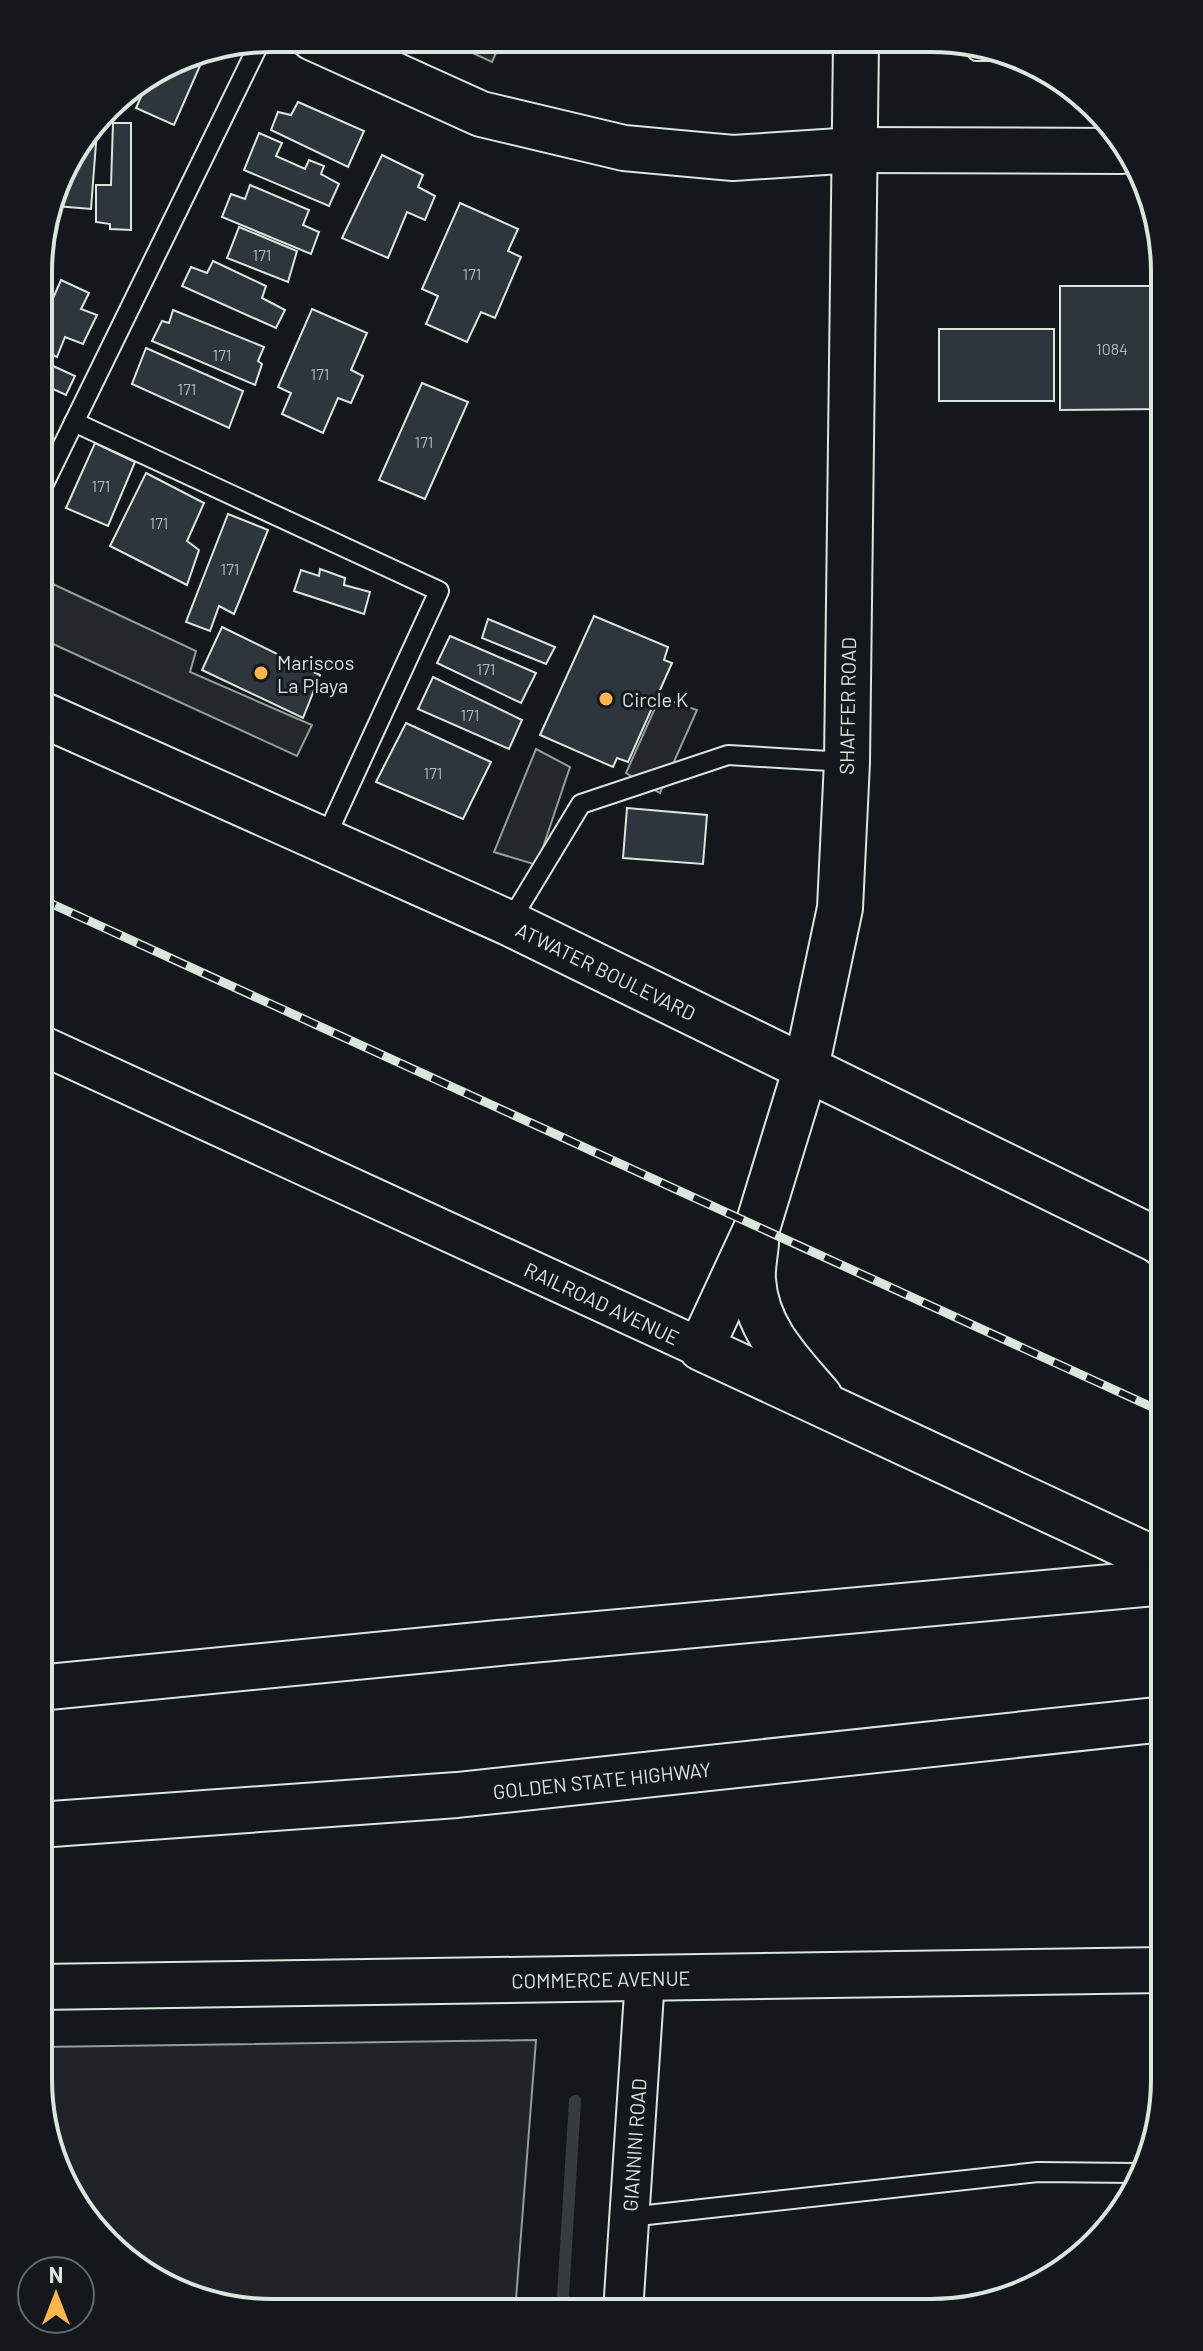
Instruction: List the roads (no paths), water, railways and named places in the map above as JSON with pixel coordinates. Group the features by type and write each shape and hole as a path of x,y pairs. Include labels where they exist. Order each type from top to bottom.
{"main road":[{"path":"344,52 481,114 624,148 733,158 855,150 1115,151"},
{"name":"SHAFFER ROAD","path":"701,1348 758,1225 806,1068 840,908 847,762 856,52"},
{"name":"ATWATER BOULEVARD","path":"52,719 509,923 1151,1237"},
{"path":"758,1225 752,1278 757,1307 768,1333 830,1408"},
{"name":"RAILROAD AVENUE","path":"701,1348 1151,1557"},
{"path":"52,1687 1151,1583"},
{"name":"GOLDEN STATE HIGHWAY","path":"52,1824 457,1795 1151,1721"},
{"name":"COMMERCE AVENUE","path":"52,1987 1151,1970"}],"street":[{"name":"RAILROAD AVENUE","path":"52,1050 701,1348"},
{"name":"GIANNINI ROAD","path":"624,2299 645,1978"}],"lane":[{"path":"52,467 255,53"},
{"path":"74,422 439,591 324,841"},
{"path":"509,923 581,804 728,755 847,762"},
{"path":"629,2217 1038,2172 1129,2173"}],"waterway":[{"path":"563,2299 575,2101"}],"railway":[{"path":"52,904 1151,1407"}],"place":[{"name":"Mariscos La Playa","path":"261,673"},
{"name":"Circle K","path":"606,699"}]}
